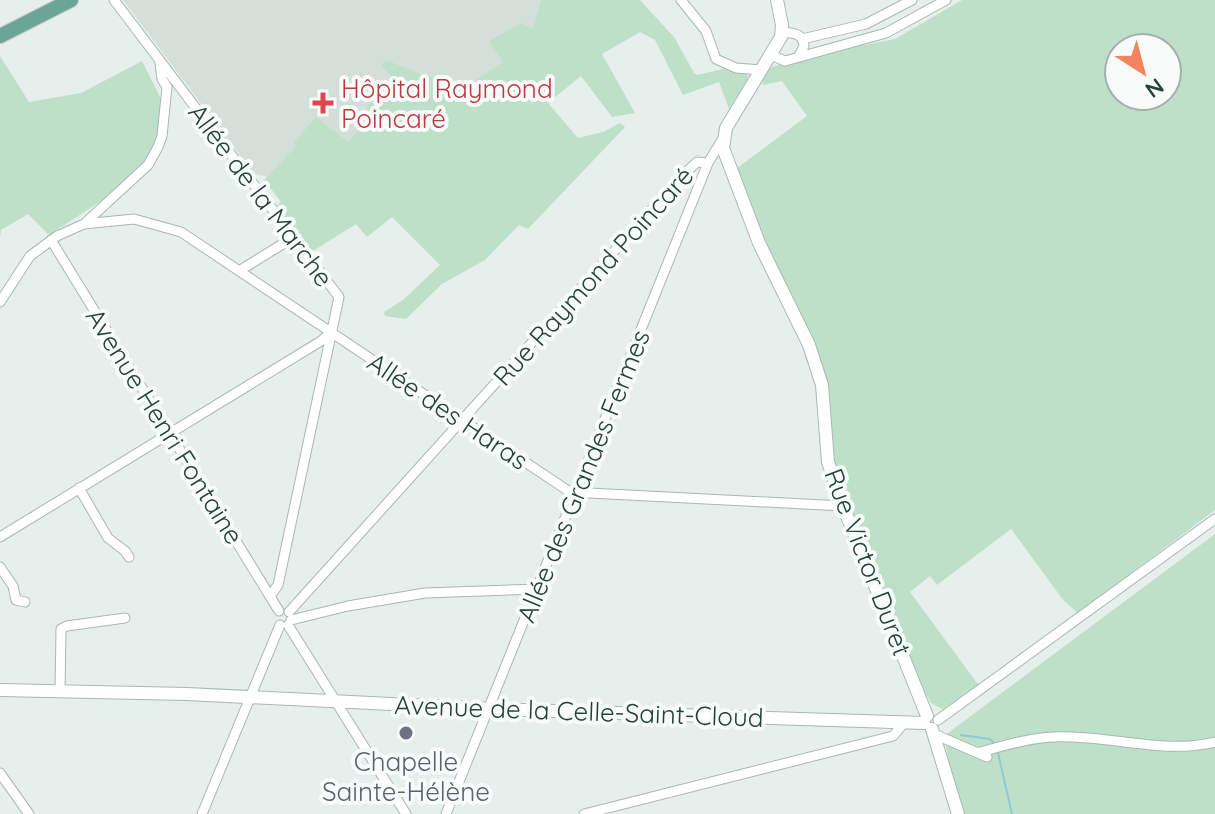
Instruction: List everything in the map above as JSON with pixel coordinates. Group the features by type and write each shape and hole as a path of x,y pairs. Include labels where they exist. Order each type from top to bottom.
{"main road":[{"path":"0,36 57,0"},
{"path":"29,19 71,0"}],"street":[{"path":"0,302 30,256 51,240 84,224 148,165 162,136 172,84 162,79 160,62 114,0"},
{"path":"681,0 706,31 716,59 736,68 761,70"},
{"path":"722,138 782,32 777,0"},
{"path":"802,39 866,24 912,0"},
{"path":"771,55 785,61 886,33 946,0"},
{"path":"782,32 797,34 802,39 803,51 796,58"},
{"name":"Allée de la Marche","path":"172,84 339,297 278,585 270,596"},
{"name":"Allée des Grandes Fermes","path":"446,814 708,163 722,138"},
{"name":"Rue Victor Duret","path":"722,138 724,153 759,243 809,345 822,385 828,462 931,724 958,814"},
{"name":"Rue Raymond Poincaré","path":"202,814 249,697 286,619 690,168 697,162 708,163"},
{"name":"Allée des Haras","path":"84,224 134,219 181,232 570,492 843,506"},
{"path":"239,271 294,237"},
{"name":"Avenue Henri Fontaine","path":"51,240 406,814"},
{"path":"0,537 331,332"},
{"path":"79,488 108,538 129,557"},
{"path":"1215,519 931,724 984,755 1052,737 1170,746 1215,742"},
{"path":"0,567 13,586 16,600 25,602"},
{"path":"286,619 412,594 538,589"},
{"path":"60,692 61,629 125,618"},
{"name":"Avenue de la Celle-Saint-Cloud","path":"0,690 234,696 488,709 931,724"},
{"path":"584,814 893,736 903,724"},
{"path":"0,773 29,814"}],"shaded area":[{"name":"Hôpital Raymond Poincaré","path":"123,0 541,0 528,51 468,90 269,177 254,174"}],"green space":[{"path":"541,0 640,0 674,37 694,73 697,75 727,68 747,74 748,78 729,109 719,82 683,95 655,40 640,32 602,54 635,113 612,117 581,76 548,103 578,138 603,132 620,123 625,127 528,229 519,225 485,260 442,284 406,319 385,316 384,312 403,300 440,265 392,217 367,237 356,224 310,253 276,207 281,202 264,180 296,146 294,142 316,117 348,142 373,114 366,107 373,100 382,105 399,85 381,65 386,60 423,75 468,85 503,62 489,41 521,23 533,29"},
{"path":"962,0 1215,0 1215,510 1078,613 1064,601 1011,529 937,585 930,576 910,592 980,687 946,711 931,703 918,680 833,467 826,395 765,252 736,169 807,116 782,81 763,85 762,78 767,69 794,59 895,39"},
{"path":"0,56 29,102 81,93 142,61 162,101 159,135 142,169 49,235 28,214 1,230 0,238"},
{"path":"1215,534 1215,814 959,814 944,736"}],"waterway":[{"path":"961,735 990,739 994,743"},
{"path":"998,753 1012,814"}],"place":[{"name":"Hôpital Raymond Poincaré","path":"323,103"},
{"name":"Chapelle Sainte-Hélène","path":"406,733"}]}
